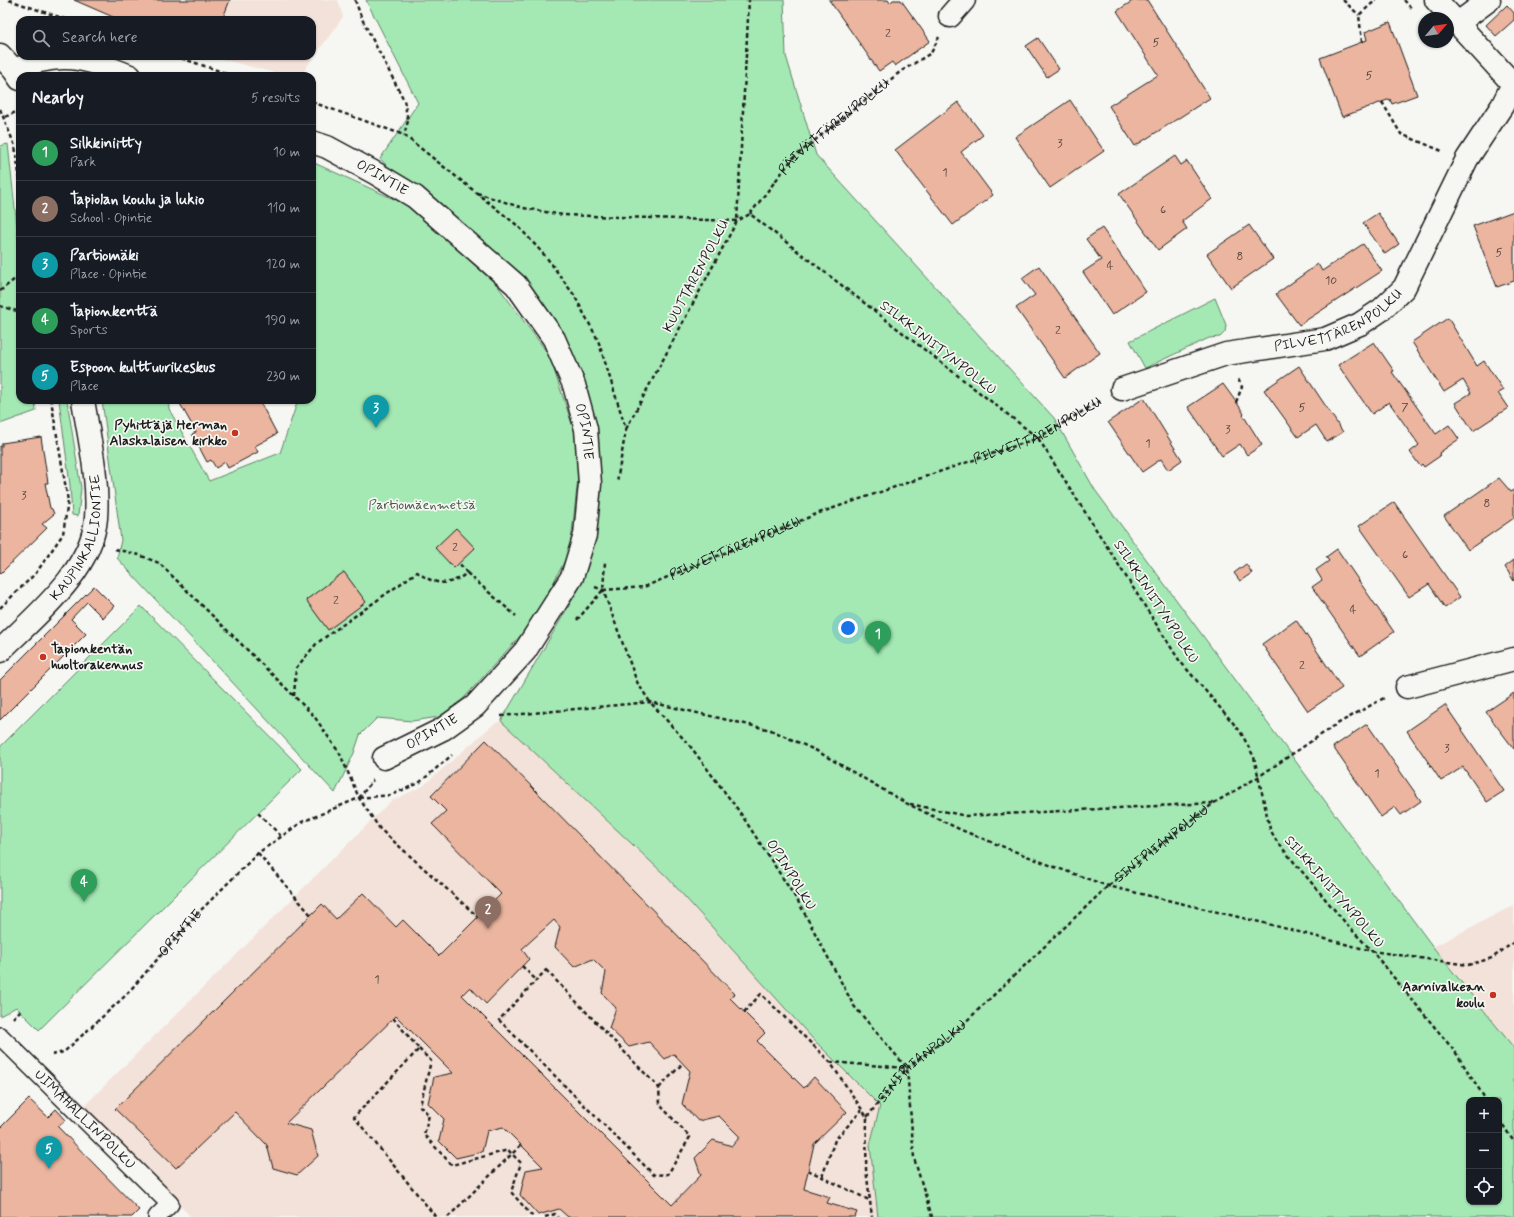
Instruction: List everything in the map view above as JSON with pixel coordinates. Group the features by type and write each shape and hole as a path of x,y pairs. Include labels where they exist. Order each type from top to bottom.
{"street":[{"path":"950,16 964,0"},
{"path":"1436,0 1514,84"},
{"path":"1458,23 1489,0"},
{"path":"11,68 40,60"},
{"path":"85,60 120,72"},
{"name":"PILVETTÄRENPOLKU","path":"1122,389 1226,354 1326,339 1360,324 1376,314 1395,298 1404,288 1467,159 1502,106 1514,84"},
{"name":"OPINTIE","path":"316,143 327,147 375,173 415,197 516,285 554,339 574,385 586,429 590,484 585,535 572,577 526,651 475,706 443,729 384,758"},
{"name":"KAUPINKALLIONTIE","path":"0,651 69,580 90,544 96,520 97,495 85,404"},
{"path":"1407,687 1514,659"}],"lane":[{"name":"UIMAHALLINPOLKU","path":"0,1036 170,1204 157,1217"}],"path":[{"path":"9,0 56,16"},
{"path":"355,0 362,19 404,100 408,121 404,135"},
{"name":"KUUTTARENPOLKU","path":"626,429 737,221 749,0"},
{"path":"1343,0 1359,15 1362,42"},
{"path":"1359,15 1376,0"},
{"name":"PÄIVÄTTÄRENPOLKU","path":"750,214 793,158 900,72 931,53"},
{"path":"187,60 222,72"},
{"path":"1382,102 1401,134 1467,159"},
{"path":"316,103 404,135 477,193 523,208 563,215 737,221 750,214"},
{"path":"0,109 5,117 16,153"},
{"path":"5,117 16,112"},
{"name":"SILKKINIITYNPOLKU","path":"750,214 1038,438 1179,660 1240,732 1254,757 1270,829 1277,842 1349,927 1372,951 1456,1053 1484,1097"},
{"path":"0,291 16,278"},
{"path":"0,306 16,311"},
{"name":"PILVETTÄRENPOLKU","path":"603,590 644,587 819,513 1038,438 1122,389"},
{"path":"0,608 36,573 62,534 68,501 52,404"},
{"path":"62,534 90,544 139,555 159,563 314,716 340,754 360,798 380,829 478,917"},
{"path":"459,563 467,573 510,613 538,632"},
{"path":"294,696 296,668 316,644 417,572 428,580 438,583 455,581 467,573"},
{"path":"572,577 603,590"},
{"name":"OPINPOLKU","path":"603,590 637,682 650,702 690,746 739,811 799,903 854,1006 907,1068"},
{"name":"SINIPIIANPOLKU","path":"867,1117 907,1068 955,1032 1108,886 1214,803 1337,724 1407,687"},
{"path":"498,716 650,702 771,730 786,735 817,751 906,803 961,830 1052,866 1108,886 1268,924 1372,951 1468,966 1492,958 1514,942"},
{"name":"OPINTIE","path":"27,1062 64,1052 125,996 200,911 258,853 281,836 302,822 360,798 391,796 419,783 453,754"},
{"path":"906,803 966,816 1214,803"},
{"path":"258,812 281,836"},
{"path":"258,853 311,915"},
{"path":"522,966 536,980"},
{"path":"546,970 659,1088 660,1104 690,1137 668,1174 654,1175 499,1020 546,970"},
{"path":"744,1012 761,994 830,1062 867,1117 866,1169 872,1217"},
{"path":"393,1018 431,1061 420,1106 429,1115 424,1136 452,1165 508,1150 520,1163 511,1192 533,1217"},
{"path":"419,1049 354,1117 436,1217"},
{"path":"830,1062 907,1068 914,1158 932,1217"},
{"path":"659,1088 683,1063"},
{"path":"822,1177 835,1140 862,1110"},
{"path":"1502,1124 1514,1142"},
{"path":"448,1217 521,1145"},
{"path":"808,1170 870,1200"},
{"path":"546,1217 555,1214 558,1217"}],"shaded area":[{"path":"74,0 338,0 343,17 316,54 316,16 111,16"},
{"path":"225,60 312,60 303,72 272,72"},
{"path":"501,721 666,876 812,1038 880,1106 870,1145 878,1217 191,1217 84,1106 391,801 423,786 494,724"},
{"name":"Aarnivalkean koulu","path":"1514,905 1514,1048 1433,947"}],"green space":[{"path":"366,0 784,0 786,56 816,155 1054,418 1095,490 1433,947 1514,1048 1514,1217 878,1217 870,1145 880,1106 812,1038 666,876 501,721 580,587 593,541 595,491 554,339 468,242 380,159 418,103"},
{"path":"8,144 16,218 16,404 35,404 36,411 0,424 0,146"},
{"name":"Partiomäenmetsä","path":"316,164 407,205 497,285 549,355 581,451 570,551 532,623 463,699 439,717 412,721 377,718 360,735 354,753 335,793 117,558 121,540 103,404 168,404 169,409 209,481 280,453 297,404 316,404"},
{"path":"1215,298 1226,325 1225,332 1220,337 1209,338 1145,368 1130,341"},
{"path":"60,404 68,404 81,488 78,516 72,515 70,485"},
{"path":"141,606 302,769 39,1030 16,1007 0,1016 0,747"}],"building":[{"path":"74,0 230,0 224,16 111,16"},
{"path":"829,0 888,0 890,3 893,0 901,0 930,41 895,66 892,62 879,71"},
{"path":"1134,0 1147,0 1210,98 1135,146 1109,106 1158,75 1117,11"},
{"path":"1507,5 1514,13 1514,20 1496,36 1486,25"},
{"path":"1390,22 1417,95 1392,104 1390,99 1342,117 1320,58 1367,40 1365,32"},
{"path":"1038,38 1059,69 1047,77 1026,46"},
{"path":"1070,100 1104,151 1050,188 1015,137"},
{"path":"958,102 983,135 961,152 993,195 953,225 895,150"},
{"path":"1175,156 1181,165 1187,161 1212,199 1182,221 1187,229 1158,250 1119,194"},
{"path":"1514,211 1514,281 1497,287 1473,226"},
{"path":"1378,213 1399,244 1385,254 1363,223"},
{"path":"1249,225 1273,259 1231,288 1207,254"},
{"path":"1102,228 1146,292 1112,315 1083,272 1101,260 1086,239"},
{"path":"1363,244 1382,271 1299,325 1276,294 1318,264 1322,271"},
{"path":"1039,266 1100,353 1065,378 1016,308 1035,295 1022,278"},
{"path":"1448,318 1477,366 1484,361 1503,390 1498,393 1508,408 1473,431 1455,403 1471,393 1463,380 1444,392 1412,342"},
{"path":"1374,342 1394,371 1392,372 1436,434 1449,425 1459,439 1439,453 1440,456 1424,467 1422,464 1420,466 1410,452 1419,445 1389,402 1372,414 1338,365"},
{"path":"1299,366 1343,432 1327,442 1316,425 1298,437 1264,390"},
{"path":"1223,384 1239,406 1262,445 1247,455 1240,444 1222,456 1188,407"},
{"path":"1144,398 1182,460 1168,470 1161,459 1142,472 1108,422"},
{"name":"Pyhittäjä Herman Alaskalaisen kirkko","path":"180,404 261,404 277,434 255,446 258,452 228,468 225,462 216,468 211,460 207,462 192,434 196,432"},
{"path":"41,437 48,483 45,483 50,508 54,514 42,524 47,528 0,574 0,446 2,446 2,443"},
{"path":"1499,478 1511,492 1514,490 1514,518 1468,550 1444,516"},
{"path":"1394,502 1460,597 1445,608 1429,584 1409,597 1359,526"},
{"path":"456,528 475,548 454,568 435,548"},
{"path":"1337,549 1394,632 1360,656 1312,587 1322,580 1316,570 1329,561 1326,557"},
{"path":"1514,560 1514,581 1505,567"},
{"path":"1246,564 1252,573 1240,581 1234,573"},
{"path":"344,572 366,602 328,630 306,600"},
{"name":"Tapionkentän huoltorakennus","path":"94,586 114,606 103,618 87,602 71,619 86,634 0,720 0,680"},
{"path":"1296,620 1342,688 1308,711 1262,644"},
{"path":"1514,693 1514,749 1486,712"},
{"path":"1445,705 1504,791 1487,802 1463,767 1441,781 1407,731"},
{"path":"1367,724 1421,801 1401,815 1395,807 1381,817 1333,747"},
{"path":"486,740 735,994 730,998 765,1033 757,1041 804,1088 814,1077 847,1112 814,1144 804,1189 830,1197 827,1203 857,1212 855,1217 568,1217 559,1209 538,1215 520,1195 526,1170 543,1167 503,1127 487,1131 482,1152 456,1158 439,1141 444,1119 428,1103 434,1077 453,1073 396,1016 286,1123 311,1130 318,1156 297,1175 273,1168 267,1145 235,1112 176,1168 115,1109 322,904 336,919 363,893 396,927 403,920 439,956 501,894 432,824 446,811 431,796","holes":["554,920 560,927 555,947 574,967 593,959 606,972 602,993 616,1008 609,1028 629,1047 649,1042 665,1059 674,1054 690,1071 682,1104 698,1121 719,1116 740,1137 732,1146 713,1140 695,1158 701,1175 672,1205 462,995 470,987 486,1004 529,959 522,949"]},
{"path":"29,1099 48,1117 56,1109 66,1120 58,1127 139,1210 132,1217 0,1217 0,1128"}],"place":[{"name":"Partiomäki","path":"376,428"},
{"name":"Pyhittäjä Herman Alaskalaisen kirkko","path":"235,433"},
{"name":"Silkkiniitty","path":"878,654"},
{"name":"Tapionkentän huoltorakennus","path":"43,657"},
{"name":"Tapionkenttä","path":"84,902"},
{"name":"Tapiolan koulu ja lukio","path":"488,929"},
{"name":"Aarnivalkean koulu","path":"1493,995"},
{"name":"Espoon kulttuurikeskus","path":"49,1169"}]}
